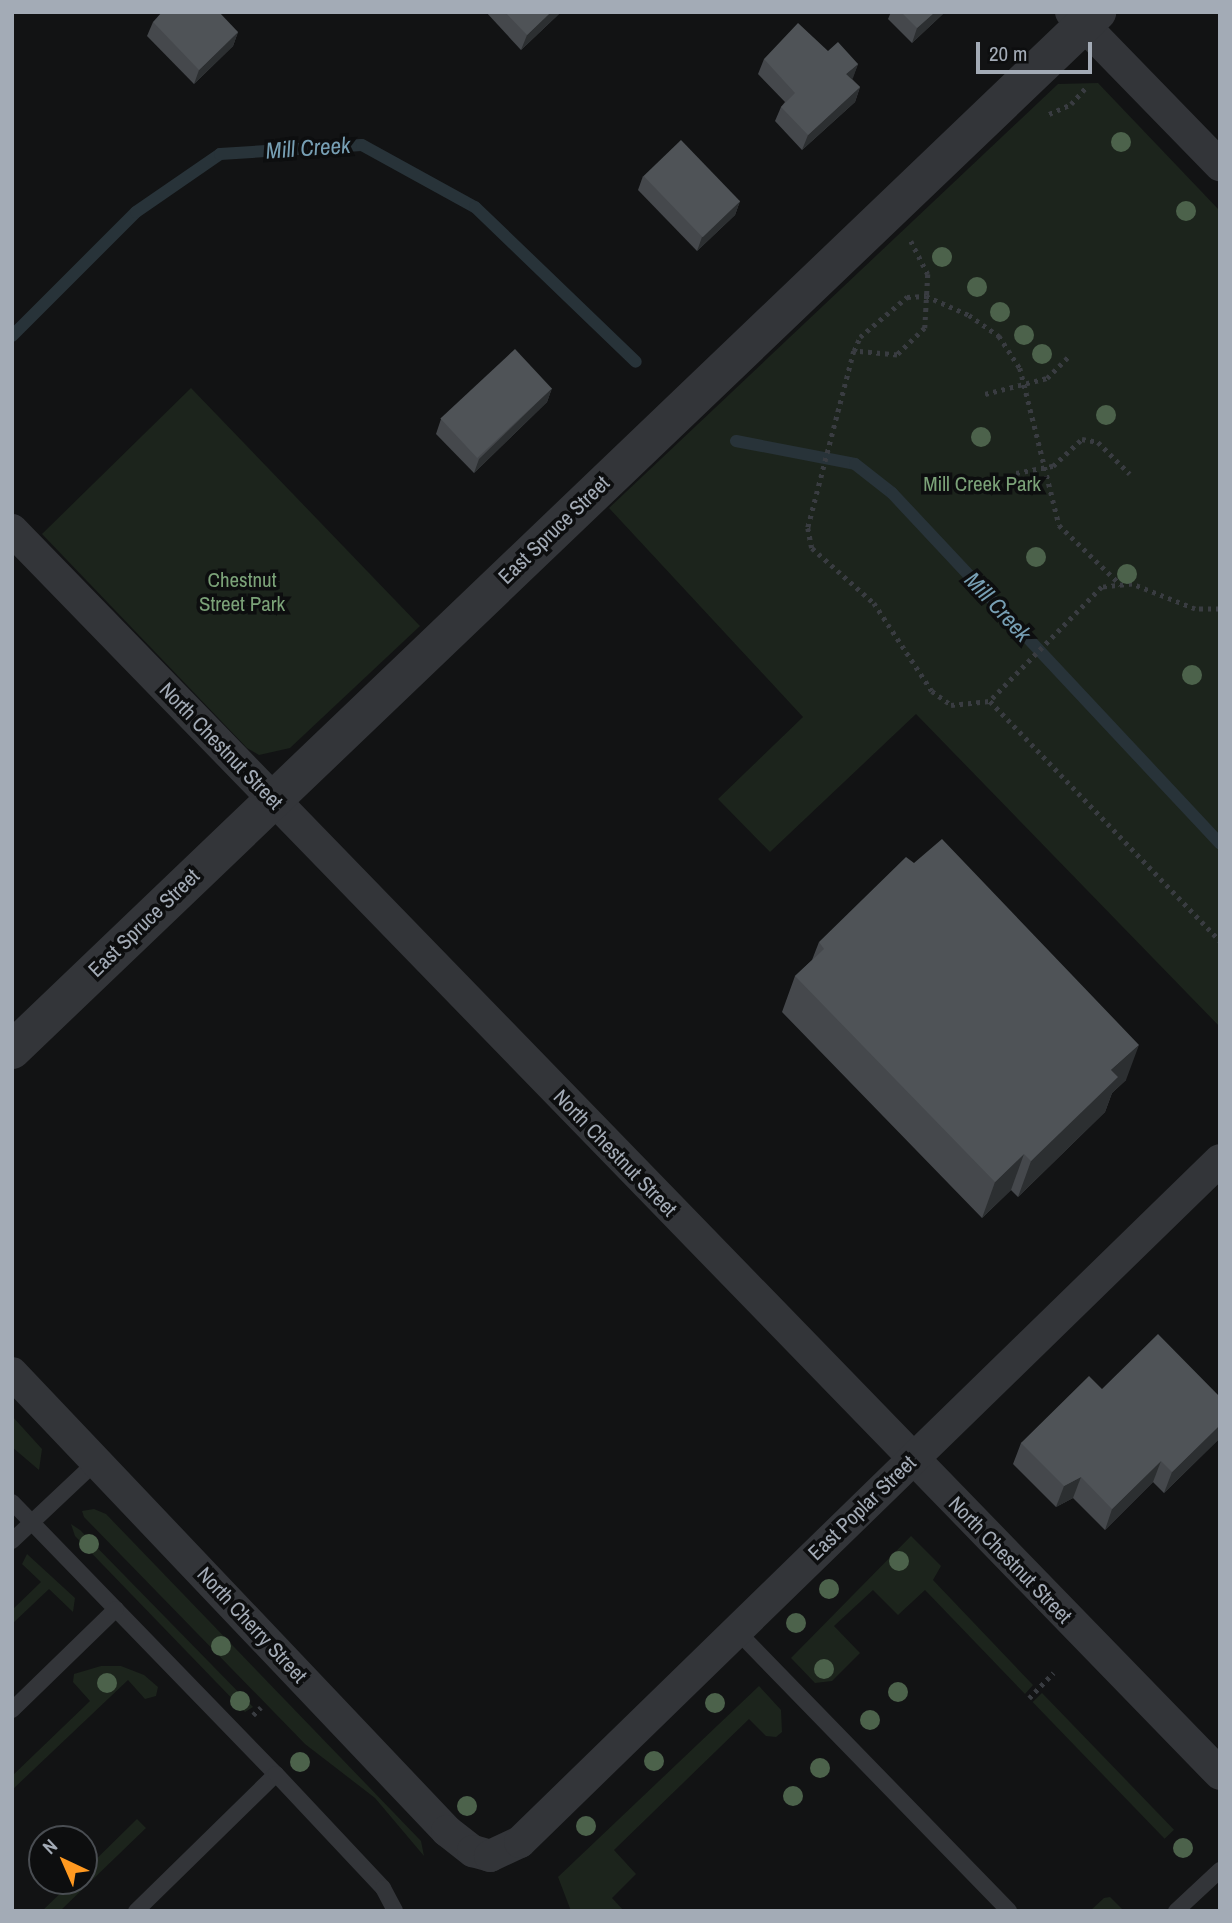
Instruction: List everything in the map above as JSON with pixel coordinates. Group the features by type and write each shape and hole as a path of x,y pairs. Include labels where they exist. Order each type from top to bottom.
{"street":[{"path":"1084,17 1220,165"},
{"name":"East Spruce Street","path":"12,1050 1084,17"},
{"name":"North Chestnut Street","path":"12,530 912,1460 1220,1774"},
{"name":"East Poplar Street","path":"502,1853 520,1842 1220,1160"},
{"name":"North Cherry Street","path":"12,1373 447,1831 473,1852 502,1853"}],"lane":[{"path":"12,1541 97,1461"},
{"path":"12,1502 276,1773 383,1888 396,1911"},
{"path":"12,1710 116,1609"},
{"path":"737,1630 1009,1911"},
{"path":"136,1911 276,1773"},
{"path":"1176,1911 1220,1870"}],"path":[{"path":"1036,120 1071,103 1087,86"},
{"path":"854,351 897,355 925,328 928,274 910,239 920,229"},
{"path":"1122,585 1059,525 1020,368 999,336 969,315 926,296 907,297 860,337 831,430 813,505 808,528 812,548 874,603 932,691 951,705 990,701 1102,587 1122,585 1132,584 1195,609 1220,609"},
{"path":"985,394 1047,378 1068,357"},
{"path":"1016,473 1045,468 1082,439 1098,442 1130,474"},
{"path":"990,701 1220,941"},
{"path":"1028,1698 1053,1673"}],"green space":[{"name":"Mill Creek Park","path":"1098,83 1220,211 1220,1027 916,714 770,852 718,799 803,717 609,508 1058,84"},
{"name":"Chestnut Street Park","path":"191,388 420,626 290,748 259,755 247,748 42,534"},
{"path":"12,1416 42,1449 39,1470 12,1447"},
{"path":"94,1509 106,1514 421,1841 424,1856 375,1798 305,1744 84,1517 82,1511"},
{"path":"71,1524 80,1530 253,1707 245,1712 75,1536"},
{"path":"911,1536 941,1566 933,1580 1033,1685 1025,1694 925,1590 898,1615 873,1590 834,1626 860,1653 832,1681 815,1683 791,1658"},
{"path":"27,1554 75,1598 73,1612 49,1589 12,1624 12,1610 41,1582 22,1564"},
{"path":"101,1666 121,1666 144,1675 158,1687 156,1696 145,1699 128,1680 12,1790 12,1776 90,1701 73,1682 74,1674"},
{"path":"759,1686 781,1710 782,1732 776,1737 766,1736 749,1719 614,1850 636,1874 612,1898 624,1911 571,1911 558,1877"},
{"path":"1042,1693 1174,1830 1165,1839 1033,1702"},
{"path":"137,1819 146,1828 98,1874 98,1857"},
{"path":"59,1895 77,1895 60,1911 42,1911"},
{"path":"1110,1897 1124,1911 1090,1911 1104,1898"}],"building":[{"path":"162,12 219,12 238,32 199,70 153,22"},
{"path":"505,12 551,12 527,35"},
{"path":"901,12 935,12 917,28"},
{"path":"798,23 828,51 838,42 858,64 846,74 860,87 808,135 781,107 795,93 764,59"},
{"path":"681,140 740,201 703,237 644,176"},
{"path":"515,349 552,388 477,458 440,419"},
{"path":"942,839 1139,1045 1111,1070 1118,1077 1031,1161 1024,1154 995,1182 795,976 824,949 819,942 906,857 914,863"},
{"path":"1158,1334 1220,1397 1220,1425 1172,1472 1161,1461 1112,1509 1081,1477 1064,1486 1021,1443 1089,1376 1102,1389"}],"waterway":[{"name":"Mill Creek","path":"12,336 136,212 220,154 362,145 475,207 636,362"},
{"name":"Mill Creek","path":"736,441 855,464 892,493 1220,843"}]}
